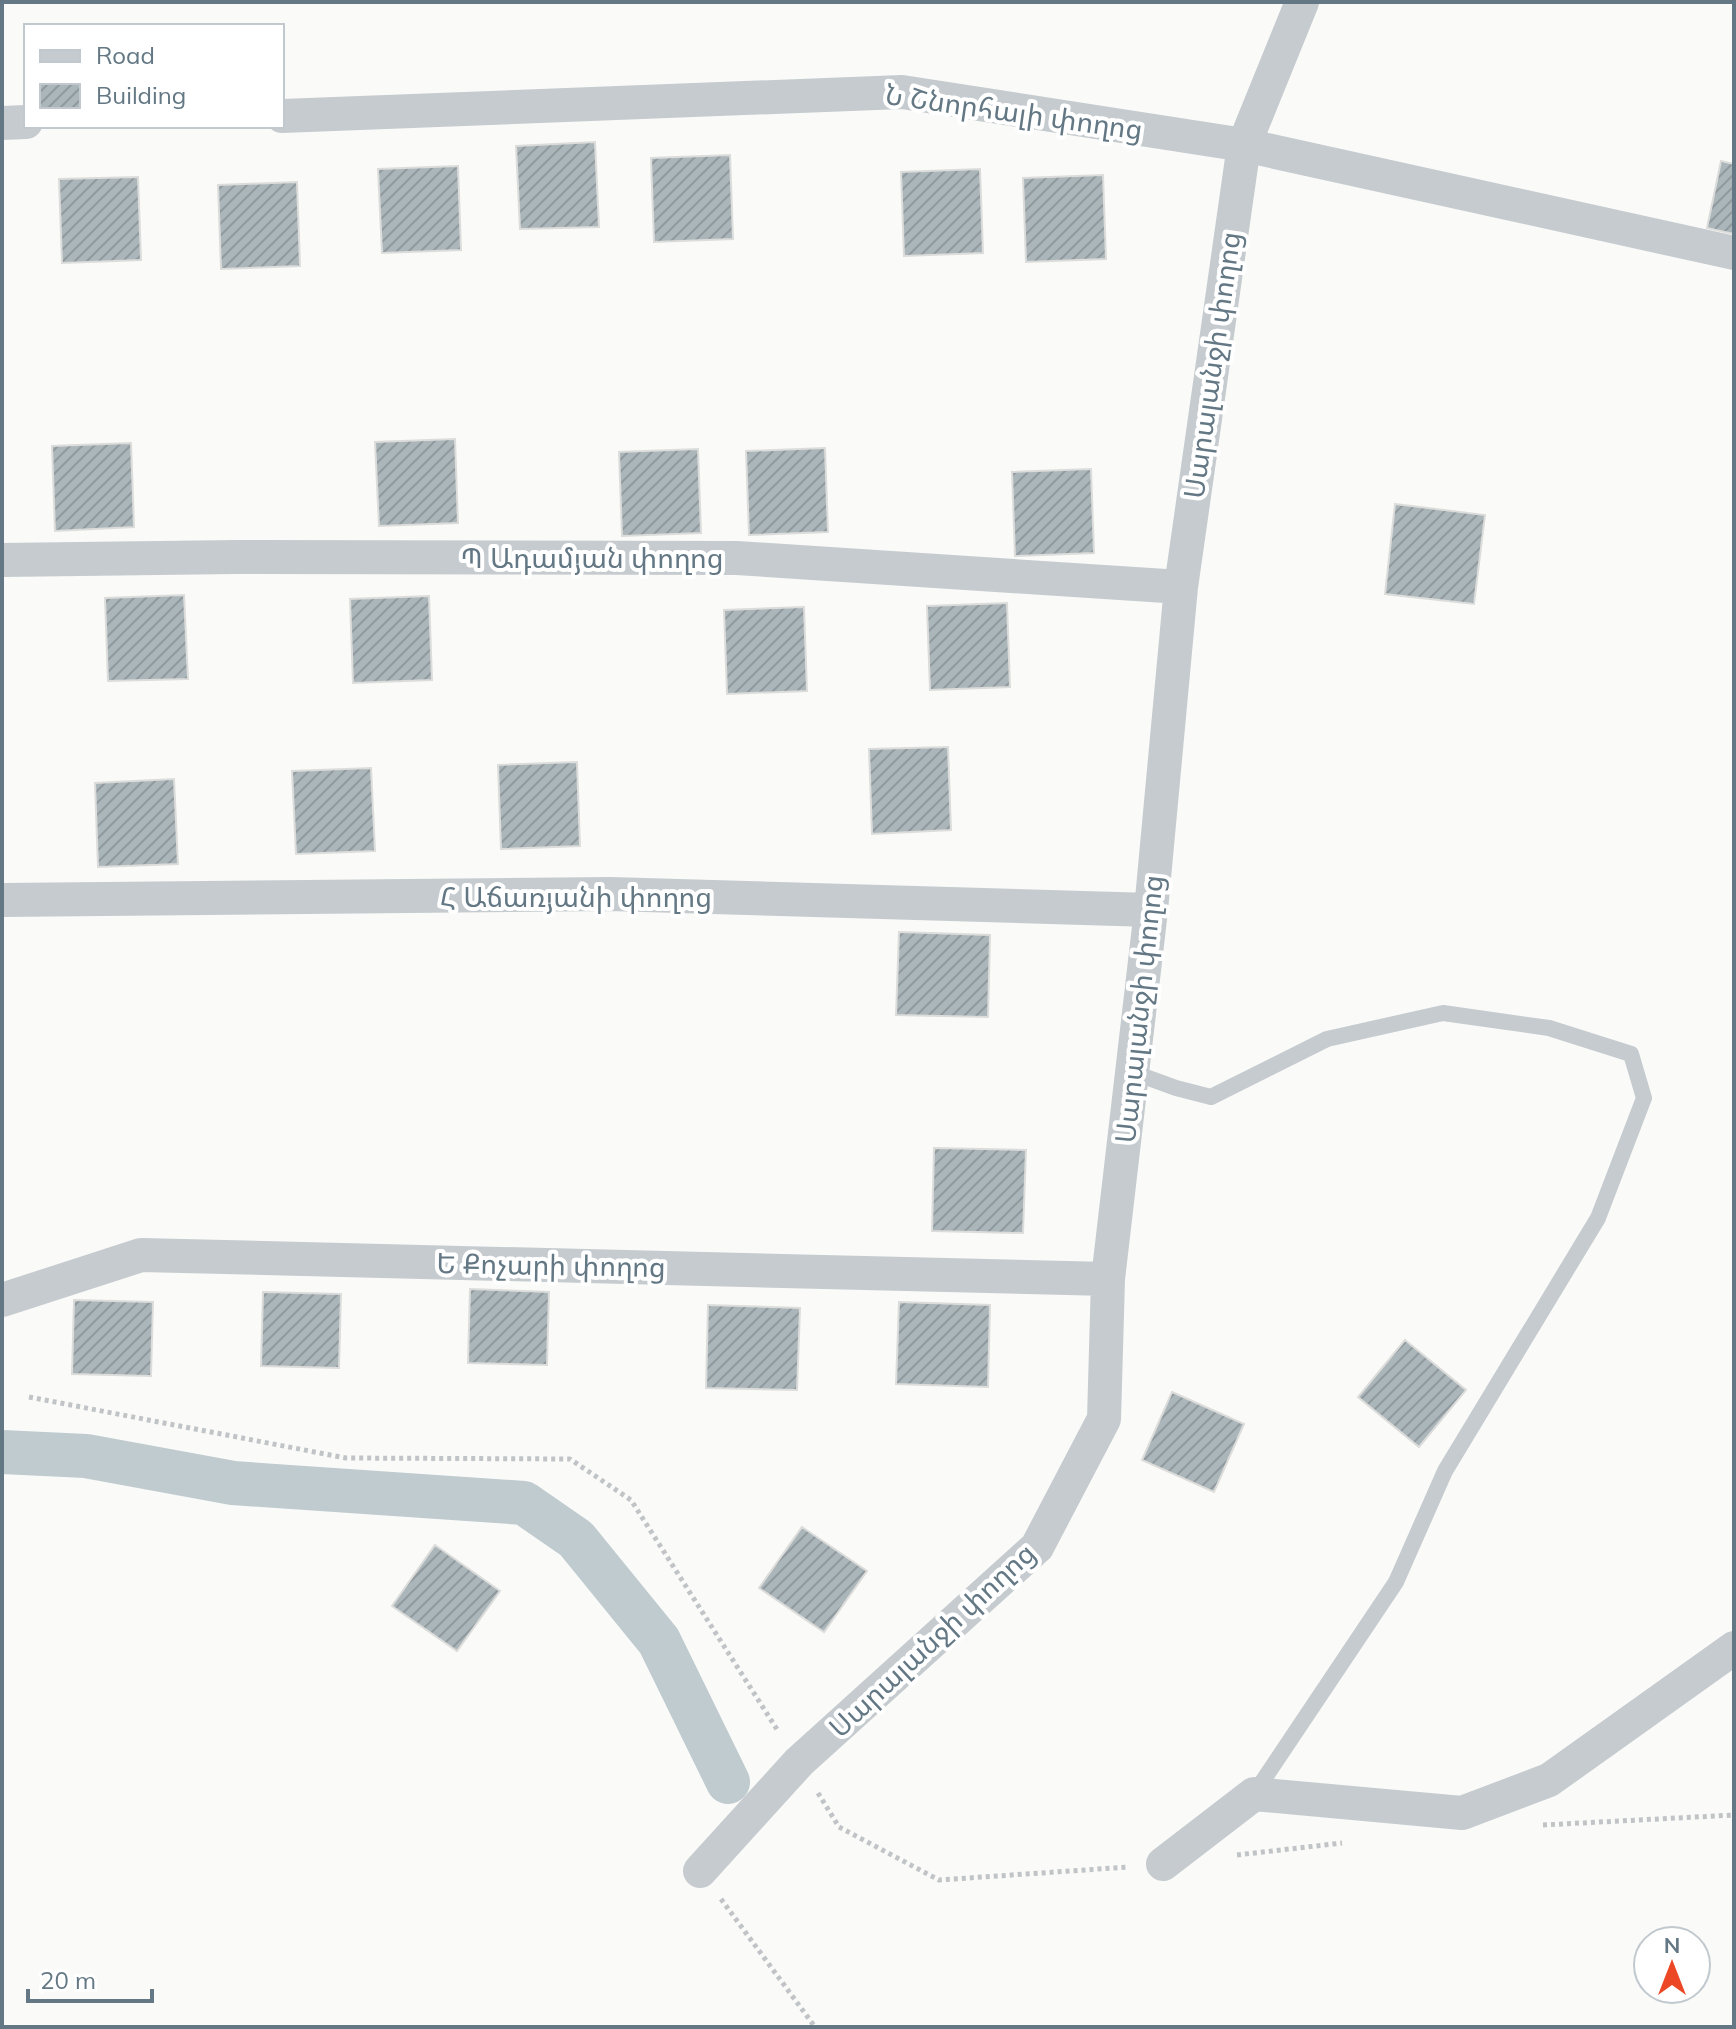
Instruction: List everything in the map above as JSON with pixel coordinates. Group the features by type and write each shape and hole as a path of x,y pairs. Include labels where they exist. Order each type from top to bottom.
{"street":[{"name":"Սարալանջի փողոց","path":"700,1871 799,1762 1037,1547 1104,1419 1108,1279 1151,910 1181,587 1244,145 1302,2"},
{"name":"Ն Շնորհալի փողոց","path":"284,116 902,92 1244,145 1734,253"},
{"path":"2,123 24,122"},
{"name":"Պ Ադամյան փողոց","path":"2,560 737,558 1181,587"},
{"name":"Հ Աճառյանի փողոց","path":"2,900 610,894 1151,910"},
{"name":"Ե Քոչարի փողոց","path":"2,1300 141,1255 1108,1279"},
{"path":"1163,1864 1254,1794 1462,1813 1549,1780 1734,1648"}],"lane":[{"path":"1132,1072 1211,1097 1327,1039 1443,1013 1549,1028 1631,1054 1644,1098 1598,1218 1445,1471 1396,1582 1254,1794"}],"path":[{"path":"700,1871 815,2027"}],"building":[{"path":"595,142 599,227 520,229 516,146"},
{"path":"730,155 733,239 654,242 651,158"},
{"path":"1721,161 1734,164 1734,234 1707,228"},
{"path":"458,166 461,250 382,253 378,169"},
{"path":"980,169 983,253 904,256 901,172"},
{"path":"1103,175 1106,259 1026,262 1023,178"},
{"path":"138,177 141,260 62,263 59,179"},
{"path":"297,182 300,266 221,269 218,185"},
{"path":"455,439 458,523 379,526 375,442"},
{"path":"131,443 134,527 55,531 52,446"},
{"path":"825,448 828,532 749,535 746,451"},
{"path":"698,449 701,533 622,536 619,452"},
{"path":"1091,469 1094,553 1015,556 1012,472"},
{"path":"1395,504 1485,515 1474,604 1385,594"},
{"path":"184,595 188,679 108,681 105,598"},
{"path":"429,596 432,680 353,683 350,599"},
{"path":"1007,603 1010,687 930,690 927,606"},
{"path":"804,607 807,691 727,694 724,610"},
{"path":"948,747 951,830 872,834 869,749"},
{"path":"577,762 580,846 501,849 498,765"},
{"path":"371,768 375,851 296,854 292,771"},
{"path":"174,779 178,864 98,867 95,783"},
{"path":"899,932 990,935 988,1017 896,1015"},
{"path":"934,1148 1026,1150 1023,1233 932,1231"},
{"path":"470,1289 549,1292 547,1365 468,1363"},
{"path":"263,1292 341,1294 339,1368 261,1366"},
{"path":"74,1300 153,1302 151,1376 72,1374"},
{"path":"899,1302 990,1305 988,1387 896,1384"},
{"path":"708,1305 800,1308 797,1390 706,1388"},
{"path":"1405,1340 1466,1390 1419,1447 1358,1397"},
{"path":"1172,1392 1244,1424 1214,1492 1142,1460"},
{"path":"802,1527 867,1571 824,1632 759,1588"},
{"path":"435,1545 500,1591 457,1651 392,1606"}],"waterway":[{"path":"2,1452 86,1456 233,1483 524,1503 576,1539 659,1641 728,1782"}]}
